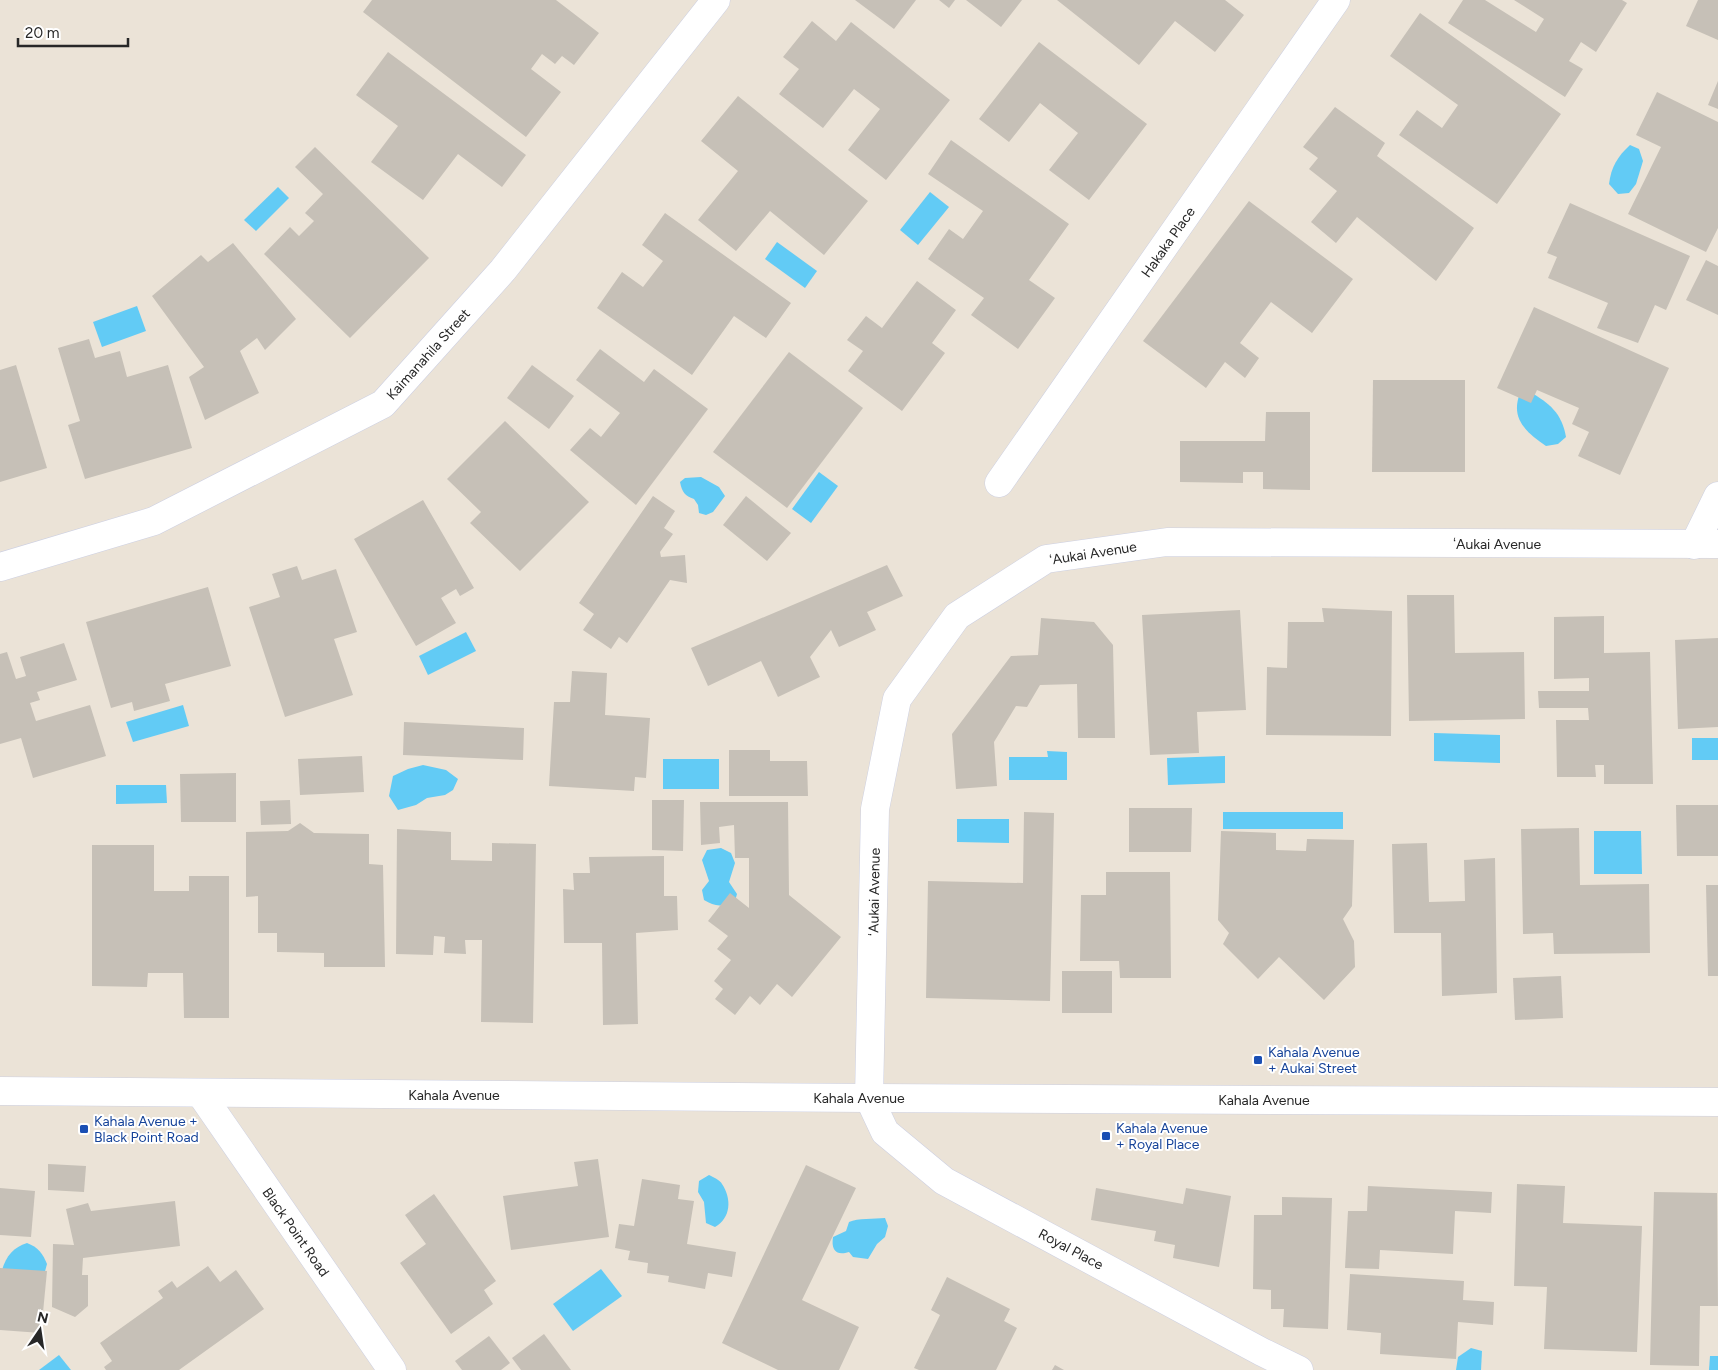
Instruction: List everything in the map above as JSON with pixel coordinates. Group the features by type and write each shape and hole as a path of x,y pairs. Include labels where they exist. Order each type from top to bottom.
{"street":[{"name":"Kaimanahila Street","path":"0,567 154,521 383,404 503,270 716,0"},
{"name":"Hakaka Place","path":"999,483 1336,0"},
{"path":"1706,544 1718,496"},
{"name":"ʻAukai Avenue","path":"869,1098 876,809 897,699 957,616 1046,559 1167,542 1706,544"},
{"name":"Kahala Avenue","path":"0,1091 201,1094 1718,1102"},
{"name":"Black Point Road","path":"201,1094 392,1370"},
{"name":"Royal Place","path":"869,1098 885,1132 944,1181 1258,1361 1299,1370"}],"water":[{"path":"1630,145 1639,149 1643,161 1636,184 1629,193 1618,194 1609,184 1611,172 1622,153"},
{"path":"278,187 289,198 256,231 244,220"},
{"path":"930,192 949,207 918,245 900,230"},
{"path":"777,242 817,271 805,288 765,259"},
{"path":"137,306 146,331 102,347 93,322"},
{"path":"1530,392 1543,400 1558,415 1566,437 1558,444 1546,446 1526,430 1522,424 1517,410 1517,402 1520,393"},
{"path":"819,472 838,486 811,523 792,509"},
{"path":"701,477 719,487 725,496 713,512 706,515 699,513 698,505 694,499 684,493 680,482 685,478"},
{"path":"466,632 476,651 428,675 419,656"},
{"path":"183,705 189,726 133,742 126,722"},
{"path":"1434,733 1500,735 1500,763 1434,761"},
{"path":"1692,738 1718,738 1718,760 1692,760"},
{"path":"1047,751 1067,752 1067,780 1009,780 1009,757 1048,757"},
{"path":"1225,756 1225,783 1168,785 1167,758"},
{"path":"663,759 719,759 719,789 663,789"},
{"path":"423,765 446,770 458,779 453,790 445,795 427,798 416,805 398,810 389,796 393,776"},
{"path":"116,785 166,785 167,803 116,804"},
{"path":"1223,812 1343,812 1343,829 1223,829"},
{"path":"957,819 1009,819 1009,843 957,842"},
{"path":"1594,831 1641,831 1642,874 1594,874"},
{"path":"721,848 731,853 735,863 729,882 737,894 735,901 719,905 704,900 702,890 709,881 702,860 707,850"},
{"path":"709,1175 721,1183 728,1202 727,1213 724,1219 715,1227 706,1223 704,1202 698,1192 699,1181"},
{"path":"885,1218 888,1226 885,1237 877,1244 868,1259 853,1257 849,1252 841,1253 835,1251 833,1237 846,1231 849,1222 861,1219"},
{"path":"27,1243 40,1251 44,1257 47,1264 44,1275 2,1270 11,1253"},
{"path":"601,1269 622,1296 573,1331 553,1304"},
{"path":"1471,1348 1482,1351 1481,1370 1456,1370 1458,1357"},
{"path":"59,1355 71,1370 39,1370"},
{"path":"1710,1356 1718,1356 1718,1370 1709,1370"}],"building":[{"path":"372,0 556,0 599,33 574,65 562,56 555,64 542,54 531,69 561,92 526,137 363,12"},
{"path":"855,0 916,0 894,29"},
{"path":"939,0 955,0 949,8"},
{"path":"966,0 1022,0 1001,27"},
{"path":"1057,0 1225,0 1244,15 1215,52 1175,21 1139,65"},
{"path":"1463,0 1485,0 1536,32 1544,19 1514,0 1622,0 1627,3 1596,52 1581,42 1569,61 1583,69 1565,97 1448,23"},
{"path":"1698,0 1718,0 1718,40 1686,26"},
{"path":"1420,13 1561,114 1497,204 1399,135 1417,110 1442,128 1458,105 1390,56"},
{"path":"812,21 836,41 851,22 950,100 886,180 848,150 880,109 854,89 823,128 779,94 799,69 783,57"},
{"path":"1039,42 1147,124 1089,200 1049,170 1078,133 1040,103 1009,142 979,119"},
{"path":"388,52 526,155 502,187 458,154 423,200 371,162 398,126 356,95"},
{"path":"1718,81 1718,109 1708,105"},
{"path":"1657,92 1718,122 1718,228 1706,252 1628,214 1661,147 1636,135"},
{"path":"738,96 868,201 824,255 770,211 736,251 698,220 738,171 701,141"},
{"path":"1335,107 1385,143 1377,156 1474,228 1436,281 1357,217 1336,243 1311,222 1337,191 1309,169 1318,158 1303,147"},
{"path":"951,140 1069,224 1029,280 1055,298 1018,349 971,315 984,298 928,259 949,229 963,239 983,211 928,174"},
{"path":"315,147 429,258 350,338 264,254 290,227 299,236 314,221 305,213 323,194 295,167"},
{"path":"1249,201 1353,279 1312,333 1271,302 1240,343 1259,358 1245,378 1225,362 1206,388 1143,341"},
{"path":"1570,203 1690,256 1666,310 1655,305 1638,343 1597,328 1608,303 1548,278 1557,257 1547,253"},
{"path":"665,213 791,303 766,338 734,316 692,375 597,308 622,272 643,287 663,261 642,245"},
{"path":"233,243 296,319 265,350 257,338 240,351 259,393 205,420 189,377 204,367 152,296 201,255 208,262"},
{"path":"1706,260 1718,266 1718,315 1686,300"},
{"path":"917,281 956,310 932,343 945,353 902,411 848,371 863,351 847,340 866,316 882,328"},
{"path":"1534,307 1669,368 1620,475 1578,456 1589,432 1572,424 1579,408 1537,390 1531,403 1497,388"},
{"path":"89,339 95,358 120,351 127,377 168,365 192,448 85,479 68,425 80,421 58,348"},
{"path":"600,349 644,382 654,369 708,409 636,505 570,450 590,428 601,437 620,413 576,380"},
{"path":"789,352 863,408 787,508 713,452"},
{"path":"16,365 47,468 0,482 0,370"},
{"path":"532,365 574,396 549,429 507,398"},
{"path":"1373,380 1465,380 1465,472 1372,472"},
{"path":"1266,412 1310,412 1310,490 1263,489 1263,472 1243,472 1243,483 1180,482 1180,441 1265,441"},
{"path":"505,421 589,502 520,571 470,523 481,512 447,479"},
{"path":"653,496 675,511 664,528 673,534 660,552 661,557 685,555 687,583 670,580 627,643 619,637 611,649 583,630 594,614 579,603"},
{"path":"746,496 791,533 767,561 723,525"},
{"path":"423,500 474,588 460,596 456,589 441,598 456,623 416,646 354,539"},
{"path":"887,565 903,596 867,612 876,630 839,647 831,630 810,657 820,677 778,697 761,661 708,686 691,648"},
{"path":"297,566 302,580 336,569 357,632 334,639 353,695 285,717 249,607 280,597 272,574"},
{"path":"208,587 231,666 165,684 170,701 134,711 132,702 111,708 86,622"},
{"path":"1407,595 1454,595 1455,653 1524,652 1525,719 1409,721"},
{"path":"1322,608 1392,611 1391,736 1266,735 1267,667 1287,668 1288,622 1324,622"},
{"path":"1240,610 1246,710 1197,712 1199,753 1150,755 1142,615"},
{"path":"1604,616 1604,653 1650,652 1653,784 1604,784 1604,765 1595,765 1596,777 1557,777 1556,720 1589,720 1588,708 1539,708 1538,691 1589,691 1589,678 1554,679 1554,617"},
{"path":"1041,618 1094,622 1113,645 1115,738 1078,738 1077,684 1040,685 1027,707 1016,706 994,742 997,786 956,789 952,734 1011,656 1038,655"},
{"path":"1718,638 1718,727 1678,729 1675,640"},
{"path":"64,643 77,680 37,692 40,700 30,703 36,721 90,705 106,756 33,778 21,738 0,744 0,654 7,652 16,679 26,676 20,657"},
{"path":"572,671 607,673 605,715 650,718 646,778 635,777 634,791 549,786 554,702 570,702"},
{"path":"404,722 524,728 523,760 403,755"},
{"path":"729,750 770,750 770,761 807,761 808,796 729,796"},
{"path":"362,756 364,792 300,795 298,759"},
{"path":"236,773 236,822 181,822 180,774"},
{"path":"290,800 291,824 261,825 260,801"},
{"path":"652,800 684,800 683,851 652,850"},
{"path":"700,802 788,802 789,895 841,937 792,997 777,984 760,1005 750,996 735,1015 715,999 723,989 714,981 731,960 717,949 728,936 708,921 730,893 749,908 749,858 735,858 734,825 719,827 720,843 701,845"},
{"path":"1676,805 1718,805 1718,856 1677,856"},
{"path":"1129,808 1192,808 1191,852 1129,852"},
{"path":"1024,812 1054,813 1050,1001 926,998 928,881 1023,883"},
{"path":"300,823 314,833 369,834 369,864 383,865 385,967 324,967 324,953 277,952 277,933 258,933 258,896 246,897 246,832 288,831"},
{"path":"1579,828 1580,885 1649,884 1650,953 1554,954 1553,933 1523,934 1521,829"},
{"path":"397,829 451,832 451,860 492,861 492,843 536,844 533,1023 481,1022 482,940 465,940 466,954 444,953 445,937 434,936 433,955 396,954"},
{"path":"1221,831 1276,833 1276,850 1306,851 1307,839 1354,840 1352,906 1343,919 1354,941 1355,967 1324,1000 1279,957 1258,979 1223,944 1229,933 1218,920"},
{"path":"1427,843 1429,902 1465,901 1464,860 1495,858 1497,993 1442,996 1441,933 1394,933 1392,844"},
{"path":"92,845 154,845 154,891 189,891 189,876 229,876 229,1018 184,1018 183,973 148,973 147,987 92,986"},
{"path":"664,856 664,896 677,896 678,930 636,933 638,1024 603,1025 602,943 564,943 563,889 574,890 573,873 590,873 589,857"},
{"path":"1106,872 1170,872 1171,978 1120,978 1119,961 1080,961 1081,895 1106,895"},
{"path":"1706,885 1718,885 1718,976 1708,976"},
{"path":"1062,971 1112,971 1112,1013 1062,1013"},
{"path":"1561,976 1563,1018 1515,1020 1513,978"},
{"path":"598,1159 609,1237 511,1250 503,1196 578,1186 574,1162"},
{"path":"48,1164 86,1166 84,1192 48,1190"},
{"path":"806,1165 856,1188 802,1300 859,1327 839,1370 778,1370 722,1343"},
{"path":"642,1179 680,1185 678,1199 694,1201 687,1244 736,1252 732,1277 708,1273 705,1289 668,1282 669,1276 647,1273 648,1263 628,1260 630,1251 615,1248 619,1224 634,1226"},
{"path":"1517,1184 1565,1186 1563,1223 1642,1226 1637,1352 1544,1349 1547,1287 1514,1286"},
{"path":"1368,1186 1492,1192 1491,1213 1455,1211 1453,1254 1380,1250 1379,1269 1345,1268 1348,1211 1367,1211"},
{"path":"0,1188 35,1191 31,1237 0,1235"},
{"path":"1096,1188 1183,1204 1186,1188 1231,1196 1219,1267 1173,1258 1175,1245 1154,1241 1156,1231 1091,1220"},
{"path":"1654,1192 1717,1193 1718,1306 1700,1306 1699,1366 1650,1365"},
{"path":"434,1194 496,1281 484,1290 493,1304 451,1334 400,1263 426,1244 405,1215"},
{"path":"1282,1197 1332,1198 1328,1329 1283,1327 1284,1309 1271,1309 1271,1290 1253,1289 1254,1215 1282,1215"},
{"path":"175,1201 180,1246 83,1258 82,1275 88,1275 88,1306 75,1317 52,1307 53,1244 74,1245 66,1209 88,1203 91,1211"},
{"path":"208,1266 220,1282 236,1270 264,1309 179,1370 106,1370 104,1367 112,1361 100,1343 163,1298 158,1291 172,1281 177,1288"},
{"path":"0,1268 47,1271 41,1333 0,1330"},
{"path":"1350,1274 1464,1281 1463,1300 1494,1302 1493,1325 1458,1322 1456,1359 1380,1354 1381,1333 1347,1330"},
{"path":"947,1277 1010,1309 1004,1321 1017,1328 996,1370 919,1370 914,1368 940,1315 931,1310"},
{"path":"544,1334 571,1370 521,1370 512,1358"},
{"path":"489,1336 510,1363 501,1370 462,1370 455,1361"},
{"path":"1055,1365 1064,1370 1052,1370"}],"place":[{"name":"Kahala Avenue + Aukai Street","path":"1258,1060"},
{"name":"Kahala Avenue + Black Point Road","path":"84,1129"},
{"name":"Kahala Avenue + Royal Place","path":"1106,1136"}]}
